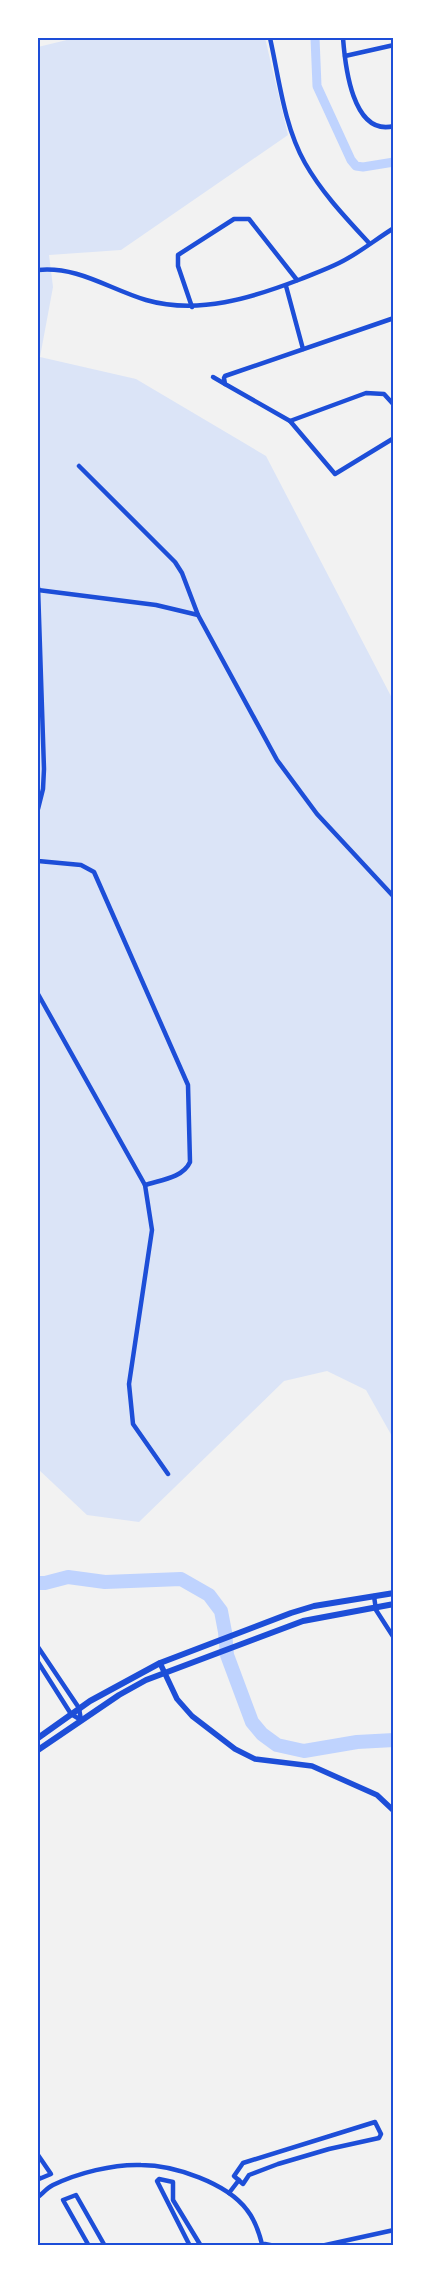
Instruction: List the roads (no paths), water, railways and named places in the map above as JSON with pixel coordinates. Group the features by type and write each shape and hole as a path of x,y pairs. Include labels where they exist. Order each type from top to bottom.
{"main road":[{"path":"38,1738 79,1708 160,1663 249,1628 314,1606 394,1593"},
{"path":"38,1750 131,1687 164,1672 179,1668 253,1638 317,1617 394,1604"}],"street":[{"path":"270,38 291,130 304,162 323,192 369,243"},
{"path":"343,38 346,75 360,111 371,122 379,126 394,126"},
{"path":"345,56 394,45"},
{"path":"192,307 178,266 178,255 234,218 249,220 297,280"},
{"path":"38,270 65,270 161,304 192,307 242,299 286,286 340,263 394,228"},
{"path":"286,286 303,349"},
{"path":"225,384 225,376 394,318"},
{"path":"213,377 290,421 335,474 394,438"},
{"path":"290,421 366,393 384,394 394,404"},
{"path":"79,466 175,562 182,573 198,615 277,760 317,814 394,897"},
{"path":"38,809 43,789 44,769 38,589 156,605 198,615"},
{"path":"38,861 81,865 88,867 97,877 188,1084 190,1162 188,1168 176,1175 145,1185"},
{"path":"38,994 145,1185 152,1230 129,1384 133,1424 168,1474"},
{"path":"374,1596 375,1606 394,1638"},
{"path":"38,1646 79,1708 81,1720"},
{"path":"46,1658 38,1663 71,1714 81,1720"},
{"path":"160,1663 176,1699 192,1716 235,1749 255,1758 312,1766 355,1783 376,1795 394,1811"},
{"path":"375,2122 381,2134 379,2138 329,2149 278,2164 249,2175 243,2184 238,2180 234,2176 243,2163 375,2122"},
{"path":"38,2155 51,2174 39,2179 38,2176"},
{"path":"38,2197 52,2186 111,2168 142,2164 193,2176 230,2192 246,2209 257,2228 261,2245 275,2246"},
{"path":"45,2176 52,2186"},
{"path":"190,2246 157,2181 159,2179 173,2182 173,2200 201,2246"},
{"path":"230,2192 238,2180"},
{"path":"89,2246 63,2200 76,2195 105,2246"},
{"path":"321,2246 394,2230"}],"waterway":[{"path":"315,38 317,86 351,160 356,166 363,167 394,162"},
{"path":"38,1583 68,1577 105,1582 181,1579 209,1595 221,1611 227,1655 252,1722 262,1734 277,1745 304,1751 357,1742 394,1740"}]}
